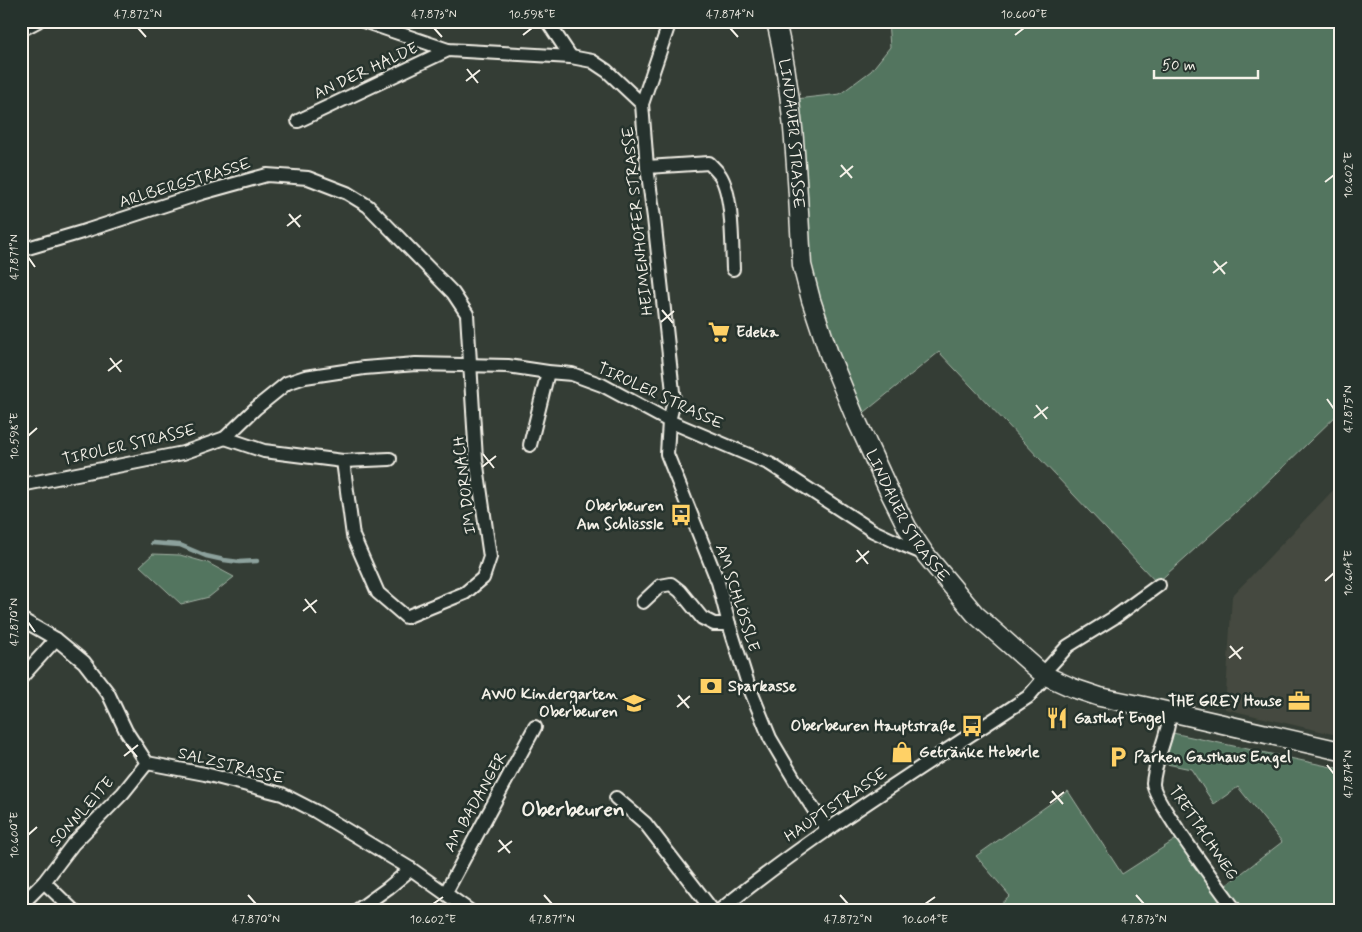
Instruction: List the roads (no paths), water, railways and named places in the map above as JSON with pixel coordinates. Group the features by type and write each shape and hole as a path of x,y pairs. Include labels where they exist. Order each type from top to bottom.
{"main road":[{"name":"LINDAUER STRASSE","path":"776,21 784,54 790,97 802,265 808,291 829,354 859,426 907,528 925,554 975,614 1044,675 1100,698 1341,751"}],"street":[{"path":"21,30 38,21"},
{"path":"363,21 448,50 571,57 592,61 607,71 642,104"},
{"path":"547,21 571,57"},
{"name":"HEIMENHOFER STRASSE","path":"669,421 674,401 647,167 642,104 670,21"},
{"name":"AN DER HALDE","path":"298,121 448,50"},
{"path":"647,167 709,163 720,175 726,189 730,212 733,269"},
{"name":"ARLBERGSTRASSE","path":"21,250 267,174 308,178 347,193 368,206 453,293 467,314 471,365"},
{"name":"TIROLER STRASSE","path":"21,486 183,453 225,438 256,408 287,383 305,377 364,368 408,364 508,366 572,374 602,385 669,421 770,464 873,531 925,554"},
{"name":"IM DORNACH","path":"344,461 353,536 378,593 406,617 465,593 483,578 490,557 476,458 471,365"},
{"path":"530,445 548,372"},
{"name":"AM SCHLÖSSLE","path":"669,421 667,454 718,582 748,684 770,738 827,830"},
{"path":"225,438 264,451 344,461 390,459"},
{"path":"643,602 660,586 671,584 680,591 702,618 714,624 729,624"},
{"name":"HAUPTSTRASSE","path":"719,911 750,885 827,830 1028,697 1040,683 1047,669 1068,646 1114,617 1159,585"},
{"path":"21,619 56,639 84,662 108,693 126,731 147,763"},
{"path":"21,678 56,639"},
{"name":"TRETTACHWEG","path":"1170,713 1169,726 1157,764 1153,786 1163,808 1236,911"},
{"name":"AM BADANGER","path":"446,892 535,727"},
{"name":"SALZSTRASSE","path":"147,763 205,774 282,794 315,811 411,869 446,892 470,911"},
{"name":"SONNLEITE","path":"21,905 44,882 74,844 123,793 147,763"},
{"path":"616,798 645,823 713,911"},
{"path":"356,911 411,869"},
{"path":"44,882 74,911"}],"waterway":[{"path":"152,543 180,545 206,556 224,560 239,562 257,561"}],"place":[{"name":"Edeka","path":"719,332"},
{"name":"Oberbeuren Am Schlössle","path":"681,515"},
{"name":"Sparkasse","path":"711,686"},
{"name":"THE GREY House","path":"1299,701"},
{"name":"AWO Kindergarten Oberbeuren","path":"634,703"},
{"name":"Gasthof Engel","path":"1057,718"},
{"name":"Oberbeuren Hauptstraße","path":"972,726"},
{"name":"Getränke Heberle","path":"902,752"},
{"name":"Parken Gasthaus Engel","path":"1118,757"}],"district":[{"name":"Oberbeuren","path":"573,810"}]}
